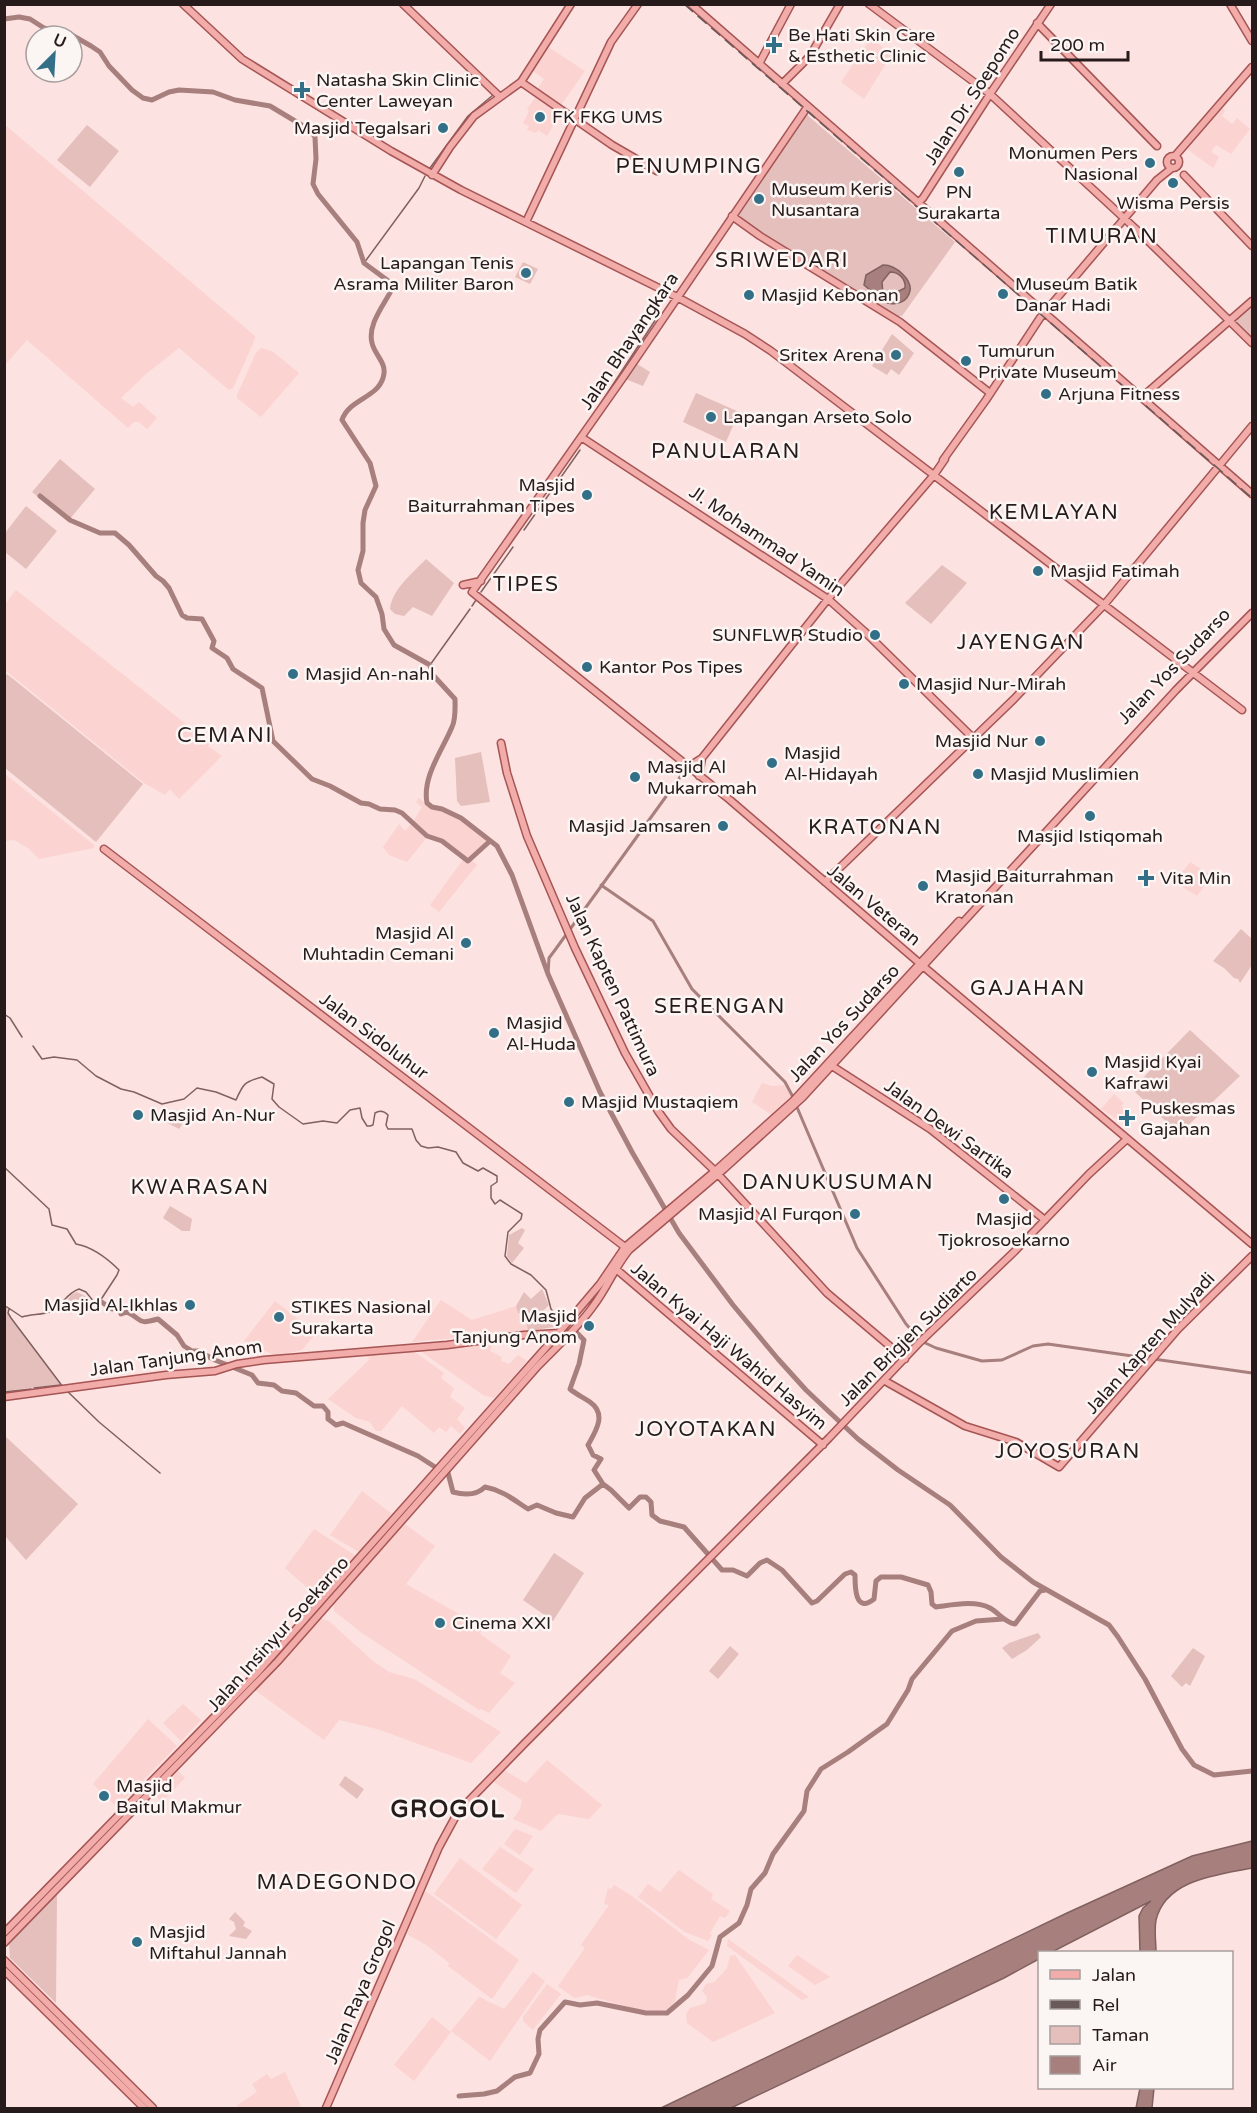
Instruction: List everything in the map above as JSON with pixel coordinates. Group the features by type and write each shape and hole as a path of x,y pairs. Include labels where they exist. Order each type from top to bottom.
{"main road":[{"path":"183,4 242,59 432,175 677,297 771,351 932,476 1242,710"},
{"path":"403,4 500,97"},
{"path":"432,175 469,122 521,82 571,4"},
{"path":"526,222 615,36 638,4"},
{"path":"691,4 1252,494"},
{"path":"782,84 811,55 840,4"},
{"path":"869,4 990,94 1252,343"},
{"name":"Jalan Dr. Soepomo","path":"918,203 924,198 1051,4"},
{"path":"1230,4 1252,41"},
{"path":"759,64 791,5"},
{"path":"1037,23 1158,146"},
{"path":"687,767 702,758 828,599 913,501 945,459 1037,323 1169,166 1168,157 1176,157 1252,66"},
{"path":"521,82 622,151 657,171"},
{"name":"Jalan Bhayangkara","path":"472,592 808,106"},
{"path":"1184,175 1252,246"},
{"path":"732,216 760,237 900,322 989,394"},
{"path":"1141,398 1252,301"},
{"path":"825,882 973,738 1104,605 1252,426"},
{"name":"Jl. Mohammad Yamin","path":"581,437 828,599 864,631 973,738"},
{"path":"463,585 481,581"},
{"name":"Jalan Veteran","path":"472,592 699,776 1252,1244"},
{"name":"Jalan Yos Sudarso","path":"1243,620 1252,607"},
{"name":"Jalan Yos Sudarso","path":"795,1101 1191,671 1252,613"},
{"name":"Jalan Kapten Pattimura","path":"501,743 507,773 527,836 568,932 625,1053 658,1111 675,1133 716,1173 827,1293 905,1359"},
{"path":"699,776 702,758"},
{"name":"Jalan Sidoluhur","path":"104,849 625,1247"},
{"name":"Jalan Yos Sudarso","path":"559,1332 600,1284 625,1247 676,1208 795,1101 832,1066 866,1025"},
{"name":"Jalan Dewi Sartika","path":"832,1066 930,1129 1045,1220"},
{"name":"Jalan Brigjen Sudiarto","path":"709,1558 823,1445 922,1341 1127,1139"},
{"name":"Jalan Insinyur Soekarno","path":"4,1943 21,1921 271,1668 422,1492 575,1328 601,1296 629,1250 664,1216"},
{"name":"Jalan Kapten Mulyadi","path":"885,1381 970,1429 1003,1436 1059,1467 1178,1329 1252,1256"},
{"name":"Jalan Kyai Haji Wahid Hasyim","path":"616,1269 823,1445"},
{"path":"569,1321 575,1328"},
{"path":"559,1332 565,1338"},
{"name":"Jalan Insinyur Soekarno","path":"442,1470 559,1332"},
{"name":"Jalan Tanjung Anom","path":"4,1397 156,1376 214,1371 229,1366 287,1358 440,1346 559,1332"},
{"name":"Jalan Raya Grogol","path":"326,2109 446,1831 458,1812 709,1558"},
{"name":"Jalan Insinyur Soekarno","path":"4,1933 21,1921"},
{"path":"4,1960 20,1981"},
{"path":"4,1970 28,1988 153,2109"},
{"path":"106,2066 144,2109"}],"shaded area":[{"path":"871,38 892,54 864,99 841,82"},
{"path":"548,47 585,71 561,105 538,88 544,79 533,71"},
{"name":"FK FKG UMS","path":"537,95 559,111 547,136 538,130 536,133 527,130 529,126 523,123 529,111 527,109"},
{"path":"1221,107 1225,110 1222,116 1232,124 1237,118 1250,129 1231,154 1216,145 1211,152 1219,157 1213,168 1187,149"},
{"path":"5,125 255,336 233,388 229,390 179,348 146,374 121,398 133,407 139,402 157,418 147,429 139,422 134,422 128,428 27,340 5,365"},
{"path":"261,348 272,351 299,373 261,417 237,398 237,395 256,353"},
{"path":"16,590 210,743 208,746 222,756 179,799 170,789 165,795 144,783 5,670 5,604"},
{"path":"5,774 94,845 94,848 39,859 28,848 14,840 5,841"},
{"path":"419,798 433,809 456,816 490,841 470,859 477,865 439,912 430,905 465,857 440,838 428,836 407,862 389,855 383,847 399,824 405,831 413,822 422,807 416,802"},
{"path":"1190,862 1212,876 1197,896 1175,882"},
{"path":"762,1083 772,1086 784,1085 791,1096 772,1115 752,1102"},
{"path":"1114,1094 1124,1103 1121,1106 1126,1110 1118,1120 1101,1109"},
{"path":"441,1300 472,1320 516,1306 518,1313 525,1315 528,1331 412,1342"},
{"name":"STIKES Nasional Surakarta","path":"275,1301 316,1333 302,1350 276,1356 244,1341"},
{"path":"494,1341 490,1351 502,1357 501,1361 509,1364 518,1355 527,1361 494,1398 483,1395 419,1350"},
{"path":"412,1350 444,1373 441,1378 454,1388 450,1397 465,1408 457,1419 465,1428 460,1434 451,1426 446,1432 439,1427 434,1433 402,1406 381,1431 376,1431 370,1422 356,1418 328,1399 370,1359 365,1356 373,1352"},
{"path":"362,1491 392,1514 359,1552 330,1535"},
{"path":"402,1522 435,1546 406,1584 482,1627 480,1634 511,1656 500,1673 515,1683 489,1713 479,1710 362,1633 334,1611 333,1602"},
{"path":"314,1529 356,1556 324,1592 317,1594 285,1568"},
{"path":"318,1618 329,1621 373,1661 389,1672 414,1679 501,1732 471,1763 377,1729 339,1720 324,1740 252,1688"},
{"path":"183,1704 201,1720 181,1741 163,1723"},
{"path":"148,1719 177,1746 117,1807 93,1784"},
{"path":"547,1760 602,1805 589,1819 558,1814 541,1831 513,1819 520,1809 522,1800 492,1781 502,1769 526,1783"},
{"path":"175,1768 185,1778 162,1802 152,1792"},
{"path":"515,1829 533,1836 520,1855 504,1844"},
{"path":"500,1847 534,1869 516,1893 482,1869"},
{"path":"460,1858 522,1905 496,1939 434,1894"},
{"path":"679,1870 713,1894 711,1899 730,1911 725,1918 720,1916 708,1941 685,1932 638,1897 648,1884 660,1892"},
{"path":"614,1885 688,1939 709,1950 687,1978 679,1980 675,2001 670,2009 657,2011 635,2009 587,1995 574,1998 558,1986 585,1948 581,1945 609,1905 604,1904 608,1888 611,1889"},
{"path":"424,1890 519,1960 492,1999 448,1966 449,1963 428,1946 407,1934"},
{"path":"728,1939 809,1997 802,2000 727,1946"},
{"path":"735,1955 775,2013 713,2042 687,2023 686,2014 690,2008 706,2003 707,1997 702,1991 706,1984 714,1982 720,1976 727,1968 730,1956"},
{"path":"797,1955 830,1977 815,1985 788,1966"},
{"path":"533,1972 545,1981 490,2061 451,2031 479,1997 504,2009"},
{"path":"547,1984 561,1994 533,2030 523,2021 523,2017"},
{"path":"432,2017 451,2032 414,2081 394,2065"},
{"path":"285,2072 301,2106 238,2108 237,2105 257,2092 252,2084 267,2074 271,2079"}],"green space":[{"path":"806,114 955,242 902,316 894,316 757,232 737,215"},
{"path":"87,125 119,151 90,187 57,160"},
{"name":"Lapangan Tenis Asrama Militer Baron","path":"523,262 538,269 530,284 515,277"},
{"path":"1250,307 1252,309 1252,339 1235,322 1235,319"},
{"name":"Sritex Arena","path":"892,334 914,353 899,375 891,369 887,375 872,366"},
{"path":"634,362 650,372 643,386 623,378"},
{"name":"Lapangan Arseto Solo","path":"696,393 739,412 726,442 683,422"},
{"path":"60,459 95,489 68,521 32,492"},
{"path":"26,506 57,531 26,569 5,552 5,533"},
{"path":"426,559 454,583 432,616 413,607 404,616 395,614 390,609 395,595"},
{"path":"942,565 967,583 931,624 905,603"},
{"path":"7,674 143,784 96,842 5,768 4,677"},
{"path":"481,752 490,802 461,806 457,801 455,758"},
{"path":"1241,929 1252,939 1252,965 1240,983 1238,979 1213,961"},
{"path":"1190,1030 1240,1076 1179,1134 1132,1089"},
{"path":"163,1108 185,1117 179,1129 160,1119"},
{"path":"170,1206 192,1219 190,1231 182,1231 163,1218"},
{"path":"522,1228 525,1230 518,1243 524,1248 512,1263 507,1256 509,1235"},
{"path":"542,1289 549,1305 542,1312 554,1327 528,1331 525,1315 518,1313 516,1306 524,1292 531,1299"},
{"path":"77,1292 87,1297 79,1311 70,1314 62,1307 71,1295"},
{"path":"5,1308 8,1308 7,1313 61,1384 5,1391"},
{"path":"5,1436 78,1504 26,1560 5,1536"},
{"path":"554,1553 584,1573 553,1621 523,1600"},
{"path":"1038,1633 1041,1637 1027,1650 1012,1659 1002,1648 1009,1643"},
{"path":"730,1646 739,1654 718,1679 709,1671"},
{"path":"1193,1648 1205,1656 1190,1686 1186,1683 1182,1687 1171,1676"},
{"path":"345,1776 364,1789 357,1799 339,1785"},
{"path":"56,1894 56,2003 10,1958 9,1943"},
{"path":"235,1912 245,1922 243,1926 252,1931 246,1939 229,1936 236,1929 234,1922 229,1919"}],"water":[{"path":"883,265 893,267 907,279 910,289 907,298 896,304 882,301 874,290 864,285 866,275","holes":["890,272 903,279 905,288 883,294 882,282"]},
{"path":"1252,1841 1252,1868 1195,1881 1170,1896 1162,1906 1156,1920 1156,1951 1140,1951 1139,1916 1143,1908 1151,1901 1054,1951 1038,1951 1038,1960 1004,1978 731,2108 661,2108 1067,1913 1192,1856"},
{"path":"1140,2089 1154,2089 1152,2108 1136,2108"}],"waterway":[{"path":"4,19 19,17 30,19 44,28 70,34 100,52 109,66 143,98 152,100 179,90 213,92 235,100 270,106 310,130 315,137 316,159 313,184 318,194 357,242 364,263 393,287 374,321 371,336 384,368 383,378 380,385 351,407 342,420 370,463 376,486 365,510 363,551 358,570 361,583 376,597 384,629 394,645 430,665 433,675 455,699 453,724 427,784 427,803 461,818 497,846 512,875 548,974 600,1092 632,1152 679,1233 733,1305 778,1359 806,1390 858,1439 898,1470 950,1505 1001,1557 1033,1582 1109,1625 1145,1679 1182,1749 1194,1765 1214,1775 1252,1771"},
{"path":"430,168 468,116 493,95 462,65"},
{"path":"364,263 419,188 425,176"},
{"path":"589,421 656,319"},
{"path":"524,530 580,450"},
{"path":"40,496 70,520"},
{"path":"72,521 100,533 115,533 169,588 182,615 187,618 202,619 214,641 212,648 227,658 233,669 262,688 273,741 312,779 361,803 402,813 427,836 442,841 468,861 490,841"},
{"path":"481,592 513,547"},
{"path":"472,606 476,600"},
{"path":"430,665 470,609"},
{"path":"548,974 549,958 683,773"},
{"path":"601,885 653,921 692,989 785,1082 794,1099"},
{"path":"4,1014 10,1018 22,1037"},
{"path":"33,1046 42,1059 54,1057 77,1060 96,1076 121,1089 162,1104 184,1099 197,1088 236,1100 245,1084 262,1077 274,1084 272,1099 279,1107 303,1124 323,1121 337,1123 350,1110 360,1108 362,1118 367,1126 370,1126 373,1125 375,1113 380,1111 385,1113 388,1115 386,1125 388,1129 412,1129 421,1146 438,1147 456,1152 463,1163 478,1171 483,1168 497,1176 497,1182 491,1186 491,1198 495,1204 500,1200 522,1214 521,1219 508,1232 505,1256 511,1264 531,1275 546,1290 551,1309 556,1315 563,1317"},
{"path":"796,1105 857,1248 906,1324 921,1341 936,1348 982,1361 1002,1360 1033,1346 1048,1344 1252,1373"},
{"path":"4,1167 49,1209 52,1225 67,1229 76,1244 99,1254 119,1270 100,1301 94,1302 86,1292 79,1289 71,1293 52,1311 45,1313 22,1317 4,1307"},
{"path":"100,1301 112,1309 120,1306 121,1314 127,1312 143,1322 158,1319 177,1335 184,1346 192,1351 198,1351 252,1375 258,1383 274,1385 282,1391 296,1393 314,1406 323,1406 328,1412 328,1419 336,1425 343,1423 418,1456 435,1467"},
{"path":"9,1309 8,1313 11,1318 63,1387"},
{"path":"576,1332 584,1340 570,1389 590,1402 598,1412 598,1423 588,1445 593,1455 601,1459 594,1470 603,1484 629,1508 640,1497 646,1497 651,1502 652,1515 660,1521 684,1527 722,1570 733,1570 747,1576 760,1563 767,1560 782,1570 812,1603 845,1574 851,1572 855,1575 857,1597 863,1603 874,1599 876,1581 881,1577 901,1577 928,1585 932,1604 936,1607 977,1604 993,1610 1015,1624 1040,1591 1045,1590"},
{"path":"34,1388 60,1385"},
{"path":"4,1392 31,1389"},
{"path":"66,1390 99,1422 160,1473"},
{"path":"448,1473 453,1492 470,1494 485,1487 491,1488 528,1509 537,1505 573,1517 585,1498 603,1484"},
{"path":"459,2096 497,2091 515,2077 530,2073 539,2054 540,2030 565,2002 580,2005 597,2003 646,2013 667,2013 688,1995 712,1966 720,1937 739,1923 751,1889 765,1873 773,1854 804,1811 807,1791 821,1769 887,1724 908,1690 912,1679 952,1631 976,1621 1003,1619"}],"railway":[{"path":"684,4 1252,498"}],"place":[{"name":"Be Hati Skin Care & Esthetic Clinic","path":"774,45"},
{"name":"Natasha Skin Clinic Center Laweyan","path":"302,90"},
{"name":"FK FKG UMS","path":"540,117"},
{"name":"Masjid Tegalsari","path":"443,128"},
{"name":"Monumen Pers Nasional","path":"1150,163"},
{"name":"PN Surakarta","path":"959,172"},
{"name":"Wisma Persis","path":"1173,183"},
{"name":"Museum Keris Nusantara","path":"759,199"},
{"name":"Lapangan Tenis Asrama Militer Baron","path":"526,273"},
{"name":"Museum Batik Danar Hadi","path":"1003,294"},
{"name":"Masjid Kebonan","path":"749,295"},
{"name":"Sritex Arena","path":"896,355"},
{"name":"Tumurun Private Museum","path":"966,361"},
{"name":"Arjuna Fitness","path":"1046,394"},
{"name":"Lapangan Arseto Solo","path":"711,417"},
{"name":"Masjid Baiturrahman Tipes","path":"587,495"},
{"name":"Masjid Fatimah","path":"1038,571"},
{"name":"SUNFLWR Studio","path":"875,635"},
{"name":"Kantor Pos Tipes","path":"587,667"},
{"name":"Masjid An-nahl","path":"293,674"},
{"name":"Masjid Nur-Mirah","path":"904,684"},
{"name":"Masjid Nur","path":"1040,741"},
{"name":"Masjid Al-Hidayah","path":"772,763"},
{"name":"Masjid Muslimien","path":"978,774"},
{"name":"Masjid Al Mukarromah","path":"635,777"},
{"name":"Masjid Istiqomah","path":"1090,816"},
{"name":"Masjid Jamsaren","path":"723,826"},
{"name":"Vita Min","path":"1146,878"},
{"name":"Masjid Baiturrahman Kratonan","path":"923,886"},
{"name":"Masjid Al Muhtadin Cemani","path":"466,943"},
{"name":"Masjid Al-Huda","path":"494,1033"},
{"name":"Masjid Kyai Kafrawi","path":"1092,1072"},
{"name":"Masjid Mustaqiem","path":"569,1102"},
{"name":"Masjid An-Nur","path":"138,1115"},
{"name":"Puskesmas Gajahan","path":"1127,1118"},
{"name":"Masjid Tjokrosoekarno","path":"1004,1199"},
{"name":"Masjid Al Furqon","path":"855,1214"},
{"name":"Masjid Al-Ikhlas","path":"190,1305"},
{"name":"STIKES Nasional Surakarta","path":"279,1317"},
{"name":"Masjid Tanjung Anom","path":"589,1326"},
{"name":"Cinema XXI","path":"440,1623"},
{"name":"Masjid Baitul Makmur","path":"104,1796"},
{"name":"Masjid Miftahul Jannah","path":"137,1942"}],"district":[{"name":"PENUMPING","path":"689,166"},
{"name":"TIMURAN","path":"1102,236"},
{"name":"SRIWEDARI","path":"782,260"},
{"name":"PANULARAN","path":"726,451"},
{"name":"KEMLAYAN","path":"1054,512"},
{"name":"TIPES","path":"526,584"},
{"name":"JAYENGAN","path":"1021,642"},
{"name":"CEMANI","path":"225,735"},
{"name":"KRATONAN","path":"875,827"},
{"name":"GAJAHAN","path":"1028,988"},
{"name":"SERENGAN","path":"720,1006"},
{"name":"DANUKUSUMAN","path":"838,1182"},
{"name":"KWARASAN","path":"200,1187"},
{"name":"JOYOTAKAN","path":"706,1429"},
{"name":"JOYOSURAN","path":"1068,1451"},
{"name":"GROGOL","path":"448,1809"},
{"name":"MADEGONDO","path":"337,1882"}]}
